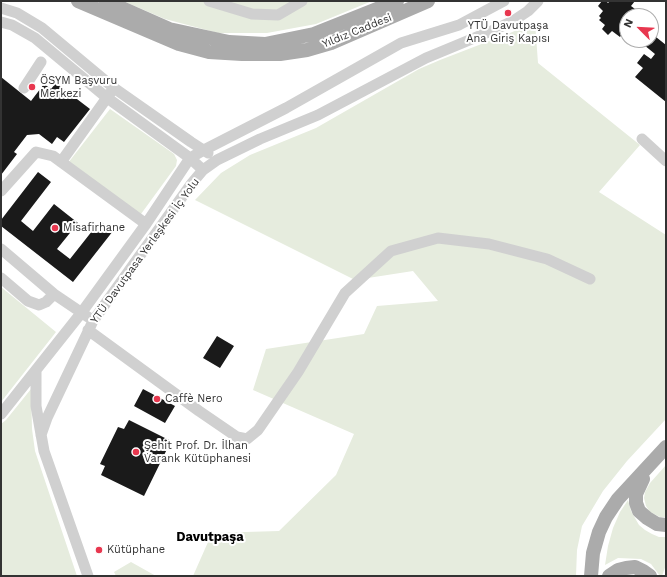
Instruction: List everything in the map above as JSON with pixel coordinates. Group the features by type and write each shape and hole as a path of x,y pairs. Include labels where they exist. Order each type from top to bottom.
{"main road":[{"name":"Yıldız Caddesi","path":"78,1 179,44 210,52 242,54 280,54 307,50 331,44 428,1"},
{"name":"Yıldız Caddesi","path":"106,1 169,29 229,42 265,44 314,34 397,1"},
{"path":"591,576 593,553 599,532 606,517 618,499 666,448"},
{"path":"655,460 636,494 636,503 640,511 647,518 657,524 666,525"},
{"path":"609,576 618,570 635,567 650,576"}],"street":[{"path":"209,1 252,14 278,15 302,1"},
{"name":"YTÜ Davutpasa Yerleşkesi İç Yolu","path":"1,414 82,312 146,224 190,158 286,108 401,43 460,25 504,1"},
{"name":"YTÜ Davutpasa Yerleşkesi İç Yolu","path":"41,434 47,418 91,326 192,183 203,170 217,160 260,139 318,115 426,58 513,21 528,11 538,1"},
{"path":"1,8 17,13 42,28 114,88 217,160"},
{"path":"1,22 12,25 35,38 106,97 190,158 203,170"},
{"path":"24,88 41,62"},
{"path":"61,162 100,108 106,97 114,88"},
{"path":"642,139 666,160"},
{"path":"1,191 36,152 54,156 146,224"},
{"path":"1,249 54,294 82,312 91,326 199,411 237,437 247,439 258,430 298,372 345,293 391,252 438,238 489,244 546,259 590,280"},
{"path":"1,278 28,301 39,304 46,302 54,294"},
{"path":"36,370 36,406 44,451 88,576"}],"shaded area":[{"path":"123,1 372,1 316,24 267,33 218,33 165,19"},
{"path":"535,22 538,63 640,145 599,192 666,235 666,419 627,461 603,491 582,526 577,550 576,576 193,576 212,533 279,531 336,475 354,434 253,390 266,349 364,334 377,306 438,301 413,271 355,280 195,200 221,173 250,155 316,128 419,69"},
{"path":"110,109 174,154 177,160 176,166 141,214 68,163"},
{"path":"1,287 56,332 1,402"},
{"path":"31,389 32,429 35,451 77,576 1,576 1,424"},
{"path":"666,465 666,517 660,517 650,512 646,506 644,498 645,492 650,483"},
{"path":"628,500 631,511 639,525 652,534 659,537 666,537 666,565 662,576 660,576 651,564 641,559 618,558 605,565 613,528 620,512"},
{"path":"131,562 156,576 116,576 114,572"}],"building":[{"path":"602,1 606,1 608,3 610,1 635,1 631,6 634,8 619,8 619,36 612,31 608,35 602,29 605,25 599,20 601,18 599,16 603,11 598,6"},
{"path":"659,39 666,45 666,102 635,77 643,68 637,63 644,54 651,59 655,54 648,48 659,48"},
{"path":"1,77 31,101 44,84 51,89 56,83 90,109 64,142 57,137 52,144 39,134 27,135 14,152 17,154 1,175"},
{"name":"Misafirhane","path":"38,172 51,182 21,221 33,231 54,204 78,223 57,249 70,259 100,221 113,231 73,282 1,226 1,220"},
{"path":"217,336 234,346 220,368 203,358"},
{"path":"143,389 175,406 165,423 134,406"},
{"name":"Şehit Prof. Dr. İlhan Varank Kütüphanesi","path":"129,420 171,441 144,496 101,475 105,466 100,464 118,427 124,429"}],"place":[{"name":"YTÜ Davutpaşa Ana Giriş Kapısı","path":"508,13"},
{"name":"ÖSYM Başvuru Merkezi","path":"32,87"},
{"name":"Misafirhane","path":"55,228"},
{"name":"Caffè Nero","path":"157,399"},
{"name":"Şehit Prof. Dr. İlhan Varank Kütüphanesi","path":"136,452"},
{"name":"Kütüphane","path":"99,550"}],"district":[{"name":"Davutpaşa","path":"210,537"}]}
